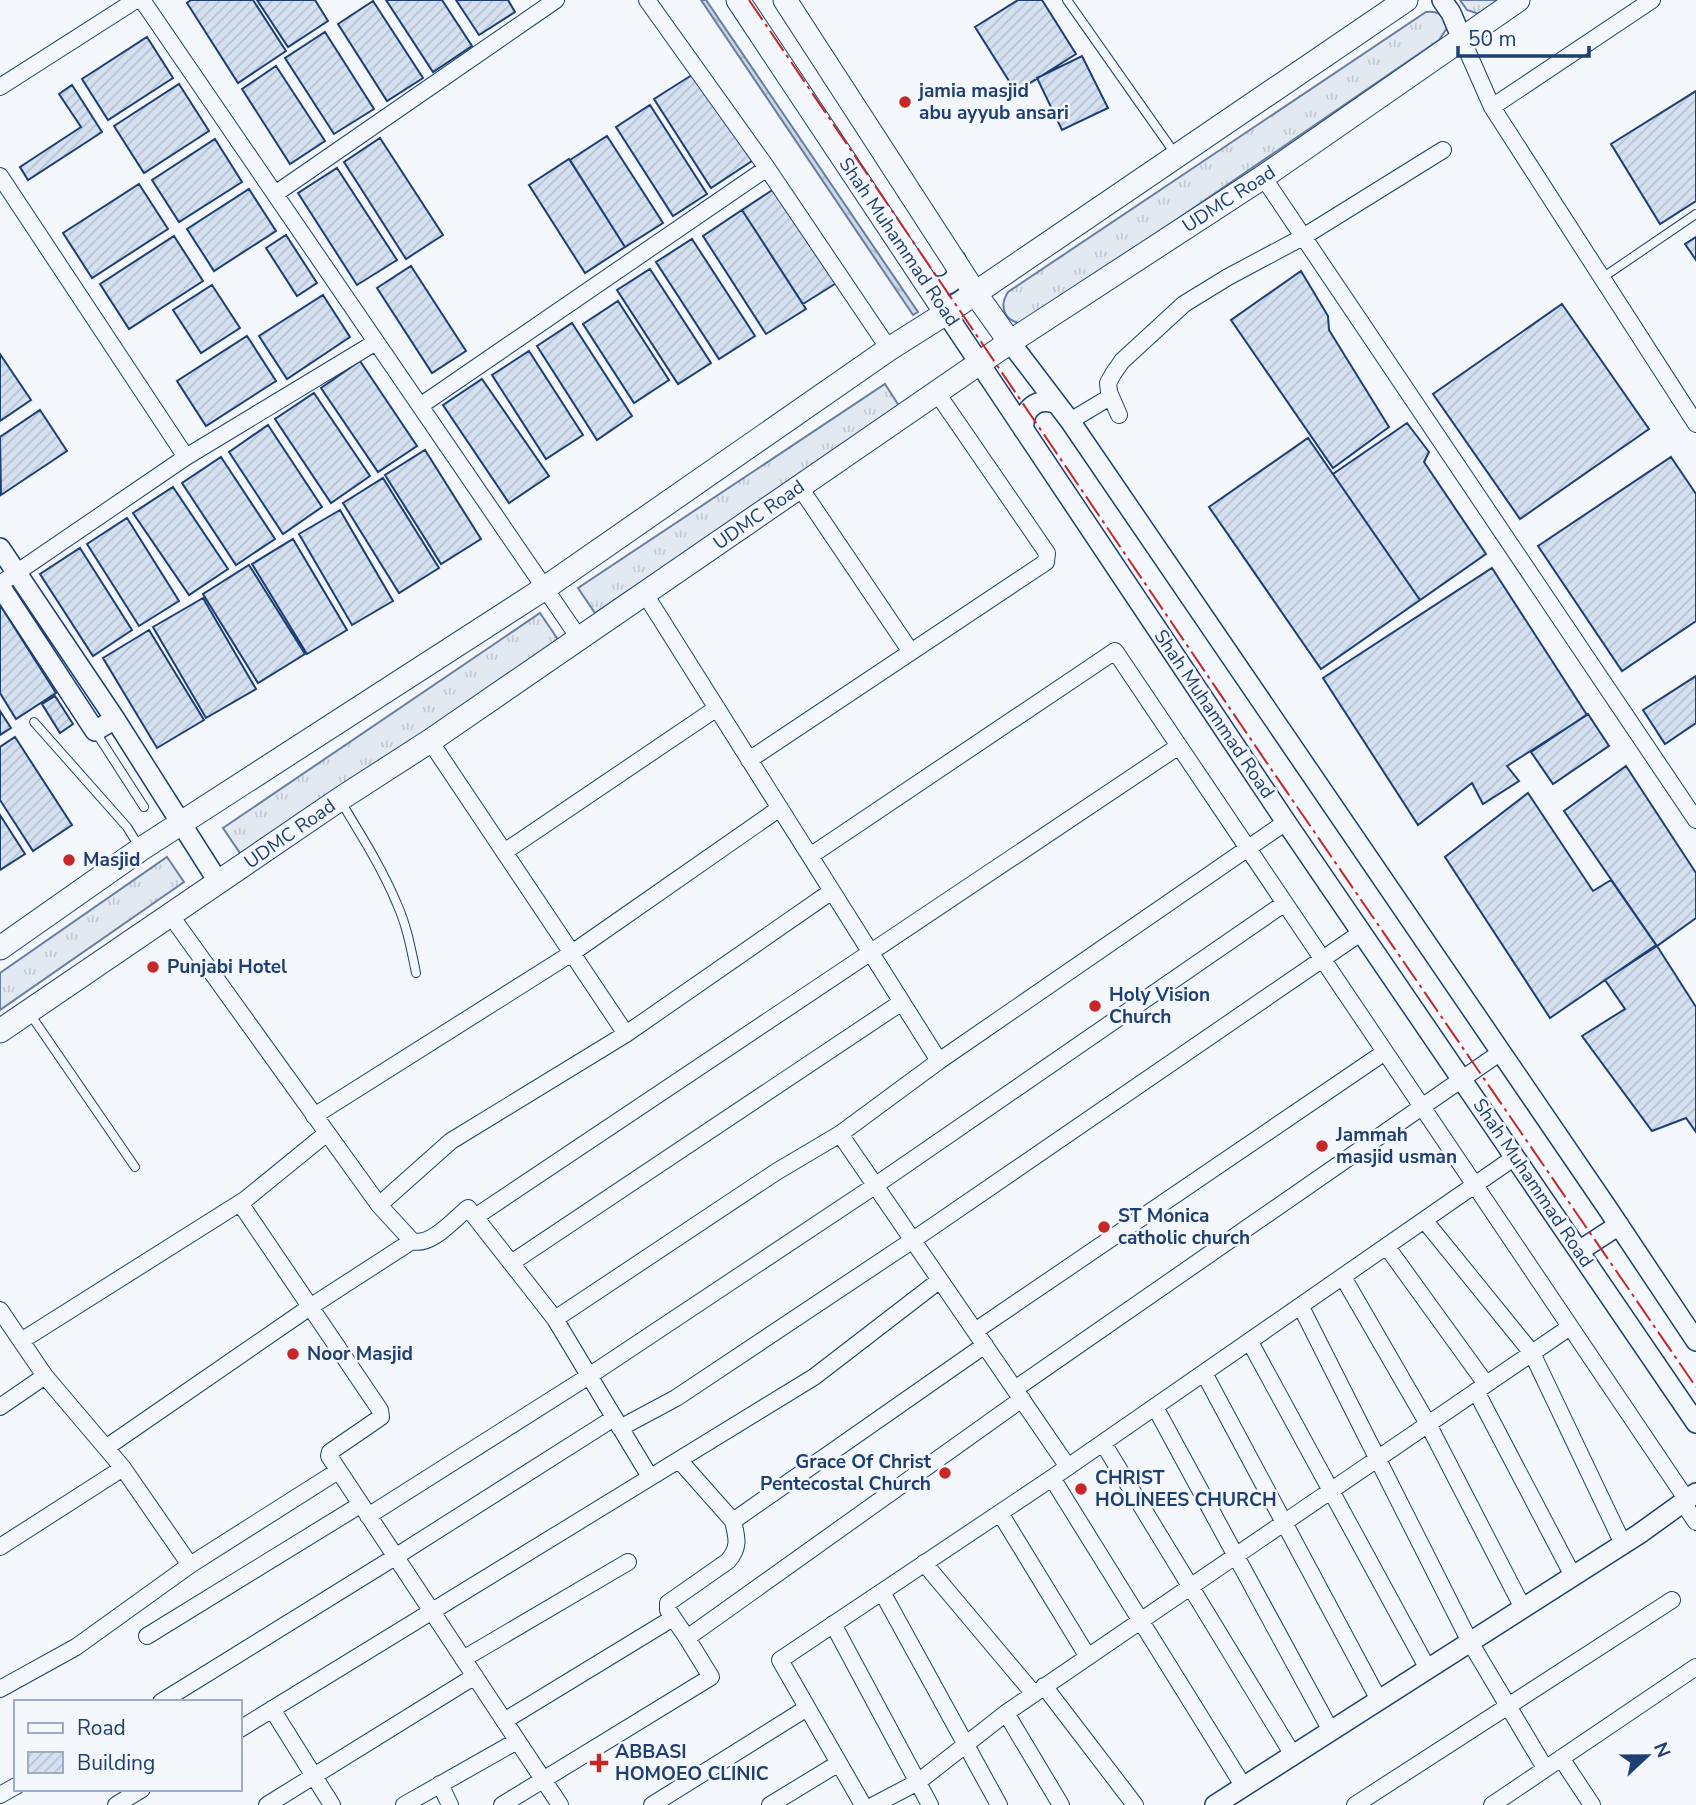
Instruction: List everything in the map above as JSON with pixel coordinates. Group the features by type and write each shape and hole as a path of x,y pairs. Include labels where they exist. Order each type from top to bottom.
{"main road":[{"name":"Shah Muhammad Road","path":"738,0 946,313"},
{"name":"Shah Muhammad Road","path":"785,0 975,293 1010,342"},
{"name":"UDMC Road","path":"0,1031 340,799 430,741 1010,342 1263,177 1518,0"},
{"path":"0,948 141,849 545,588 889,349 946,313 1403,1"}],"street":[{"path":"0,87 136,0"},
{"path":"142,0 579,638"},
{"path":"275,194 556,0"},
{"path":"647,0 767,167 889,349"},
{"path":"1442,0 1451,13 1492,107 1696,424"},
{"path":"1492,107 1652,0"},
{"path":"1119,415 1110,397 1108,383 1122,361 1184,304 1303,237 1443,150"},
{"path":"420,406 767,167"},
{"path":"0,176 186,457"},
{"path":"1263,177 1696,820"},
{"path":"928,284 939,287 950,283 957,273 956,260"},
{"name":"Shah Muhammad Road","path":"946,313 1286,822 1696,1423"},
{"path":"115,719 95,732 0,585 186,457 376,342"},
{"name":"Shah Muhammad Road","path":"1010,342 1070,421 1696,1341"},
{"path":"749,760 1046,562 1048,557 937,393"},
{"path":"1070,421 1110,397"},
{"path":"1024,430 1025,415 1029,408 1042,401 1057,404"},
{"path":"799,486 911,652"},
{"path":"0,548 115,719 219,883"},
{"path":"645,594 939,1061"},
{"path":"810,856 1115,651 1688,1499 1696,1522"},
{"path":"504,852 717,708"},
{"path":"430,741 626,1034"},
{"path":"475,1217 1179,746"},
{"path":"314,1116 572,953 779,808"},
{"path":"555,1319 776,1172 840,1134 939,1061 1286,822"},
{"path":"379,1205 451,1141 626,1034 832,891"},
{"path":"147,1636 589,1376 876,1185 1284,903"},
{"path":"171,916 379,1205 412,1241 427,1241 468,1208 555,1319 650,1477"},
{"path":"164,1700 617,1423 676,1398 913,1240 1362,932"},
{"path":"512,1263 902,1002"},
{"path":"975,1331 1385,1052"},
{"path":"687,1638 1018,1394 1501,1052"},
{"path":"21,1341 240,1203 327,1133"},
{"path":"840,1134 1068,1467"},
{"path":"863,1805 780,1660 1052,1479 1515,1157"},
{"path":"240,1203 380,1410 381,1417 330,1452 329,1456 560,1805"},
{"path":"1424,1221 1532,1353 1623,1544"},
{"path":"1579,1251 1619,1225"},
{"path":"107,1447 310,1307 412,1241"},
{"path":"1387,1247 1481,1388 1573,1576"},
{"path":"1343,1277 1428,1424 1523,1608"},
{"path":"242,1728 814,1377 940,1280"},
{"path":"1301,1307 1470,1642 1545,1768"},
{"path":"0,1310 45,1376 123,1468 190,1565"},
{"path":"874,1805 918,1782 1006,1713 1570,1327"},
{"path":"1250,1342 1428,1669"},
{"path":"733,1521 985,1345"},
{"path":"1204,1373 1379,1700"},
{"path":"0,1407 45,1376"},
{"path":"1156,1407 1331,1731"},
{"path":"1103,1443 1293,1755"},
{"path":"502,1805 711,1677 668,1610 668,1603 728,1561 735,1553 738,1542 733,1521 679,1460"},
{"path":"0,1547 123,1468"},
{"path":"0,1689 76,1647 190,1565 338,1471"},
{"path":"1052,1479 1244,1787"},
{"path":"1214,1805 1623,1544 1688,1499"},
{"path":"1000,1513 1088,1657"},
{"path":"463,1659 628,1562"},
{"path":"925,1563 1039,1690 1135,1805"},
{"path":"882,1592 999,1805"},
{"path":"1355,1805 1672,1600"},
{"path":"504,1721 673,1618"},
{"path":"833,1624 930,1805"},
{"path":"1492,1805 1696,1667"},
{"path":"267,1805 475,1676"},
{"path":"652,1805 807,1707"},
{"path":"272,1709 332,1805"},
{"path":"1006,1713 1061,1805"},
{"path":"404,1805 517,1741"},
{"path":"1561,1758 1592,1805"},
{"path":"770,1805 839,1763"},
{"path":"440,1784 450,1805"},
{"path":"116,1805 139,1791"}],"lane":[{"path":"1067,0 1176,155"},
{"path":"1602,278 1696,214"},
{"path":"34,722 127,827 141,849"},
{"path":"95,732 144,807"},
{"path":"340,799 398,905 408,934 416,973"},
{"path":"29,1012 135,1167"}],"green space":[{"path":"1460,0 1504,0 1479,14 1467,10"},
{"path":"1426,12 1438,13 1444,20 1447,28 1439,40 1024,324 1017,323 1005,313 1004,303 1008,292"},
{"path":"885,384 901,409 595,613 578,588"},
{"path":"540,613 559,641 242,856 223,828"},
{"path":"167,857 184,882 0,1010 0,973"}],"water":[{"path":"701,0 706,0 918,312 913,315"}],"building":[{"path":"191,0 253,0 286,51 238,83 187,3"},
{"path":"257,0 315,0 328,21 288,47"},
{"path":"386,0 442,0 472,46 433,72"},
{"path":"456,0 508,0 515,12 479,35"},
{"path":"1018,0 1042,0 1076,54 1016,92 975,27"},
{"path":"373,1 423,78 387,101 338,24"},
{"path":"325,32 374,109 334,134 285,58"},
{"path":"147,37 173,78 108,120 82,79"},
{"path":"1082,56 1108,108 1062,130 1037,78"},
{"path":"276,66 325,141 290,164 242,89"},
{"path":"695,73 752,161 711,188 654,99"},
{"path":"179,84 209,131 144,173 114,126"},
{"path":"72,85 102,132 28,180 20,167 81,127 59,94"},
{"path":"1696,91 1696,201 1660,224 1611,144"},
{"path":"650,105 707,194 673,216 616,127"},
{"path":"607,136 663,223 625,247 570,160"},
{"path":"380,138 443,235 406,259 344,162"},
{"path":"215,139 242,182 179,222 152,180"},
{"path":"569,159 625,247 585,273 529,185"},
{"path":"337,168 397,260 357,285 298,193"},
{"path":"139,184 168,229 92,278 63,233"},
{"path":"777,187 838,282 803,304 742,210"},
{"path":"249,189 276,231 214,271 187,229"},
{"path":"742,210 806,309 766,334 703,236"},
{"path":"286,235 317,283 297,296 266,248"},
{"path":"174,236 203,281 129,329 100,284"},
{"path":"1696,237 1696,260 1685,244"},
{"path":"692,239 755,336 719,359 656,262"},
{"path":"411,266 466,351 432,373 377,288"},
{"path":"650,269 711,363 678,384 617,290"},
{"path":"1301,271 1328,316 1329,330 1389,427 1333,468 1231,320"},
{"path":"212,285 240,328 201,353 173,310"},
{"path":"323,295 350,337 287,379 259,336"},
{"path":"618,301 669,380 634,403 583,324"},
{"path":"1562,304 1649,429 1520,519 1433,394"},
{"path":"572,323 632,416 597,440 537,346"},
{"path":"247,336 276,381 206,426 177,381"},
{"path":"529,351 583,435 546,459 492,375"},
{"path":"0,354 31,400 0,421"},
{"path":"360,361 417,446 378,472 321,388"},
{"path":"482,379 549,476 509,503 443,405"},
{"path":"314,393 370,476 331,503 275,419"},
{"path":"40,410 67,451 1,495 0,437"},
{"path":"1407,423 1429,452 1424,462 1486,554 1420,600 1333,474"},
{"path":"268,425 322,507 283,534 229,452"},
{"path":"1308,438 1420,600 1321,669 1209,507"},
{"path":"425,450 481,539 441,564 385,475"},
{"path":"221,457 275,539 236,565 182,483"},
{"path":"1671,457 1696,494 1696,621 1622,671 1538,546"},
{"path":"383,478 439,568 399,593 343,503"},
{"path":"173,487 228,569 189,595 133,513"},
{"path":"340,510 393,601 352,625 299,534"},
{"path":"127,518 179,601 139,626 87,544"},
{"path":"293,539 347,630 307,654 252,564"},
{"path":"80,548 132,630 93,656 40,574"},
{"path":"249,565 305,654 258,683 203,594"},
{"path":"1492,568 1587,715 1507,766 1519,781 1483,804 1472,783 1418,825 1323,678"},
{"path":"203,598 256,689 206,718 153,627"},
{"path":"0,605 56,693 16,719 0,693"},
{"path":"149,630 204,720 157,748 103,658"},
{"path":"1696,676 1696,723 1665,744 1643,710"},
{"path":"55,696 73,724 60,733 42,704"},
{"path":"0,711 11,728 0,735"},
{"path":"1588,714 1609,746 1553,784 1531,752"},
{"path":"15,737 72,825 33,851 0,800 0,747"},
{"path":"1626,766 1696,873 1696,918 1657,946 1564,811"},
{"path":"1528,793 1593,891 1611,880 1656,945 1550,1018 1445,857"},
{"path":"0,815 25,854 0,870"},
{"path":"1657,946 1696,1007 1696,1132 1686,1118 1652,1131 1582,1036 1625,1009 1605,980"}],"power":[{"path":"749,0 1269,766 1696,1387"}],"place":[{"name":"jamia masjid abu ayyub ansari","path":"905,102"},
{"name":"Masjid","path":"69,860"},
{"name":"Punjabi Hotel","path":"153,967"},
{"name":"Holy Vision Church","path":"1095,1006"},
{"name":"Jammah masjid usman","path":"1322,1146"},
{"name":"ST Monica catholic church","path":"1104,1227"},
{"name":"Noor Masjid","path":"293,1354"},
{"name":"Grace Of Christ Pentecostal Church","path":"945,1473"},
{"name":"CHRIST HOLINEES CHURCH","path":"1081,1489"},
{"name":"ABBASI HOMOEO CLINIC","path":"599,1763"}]}
